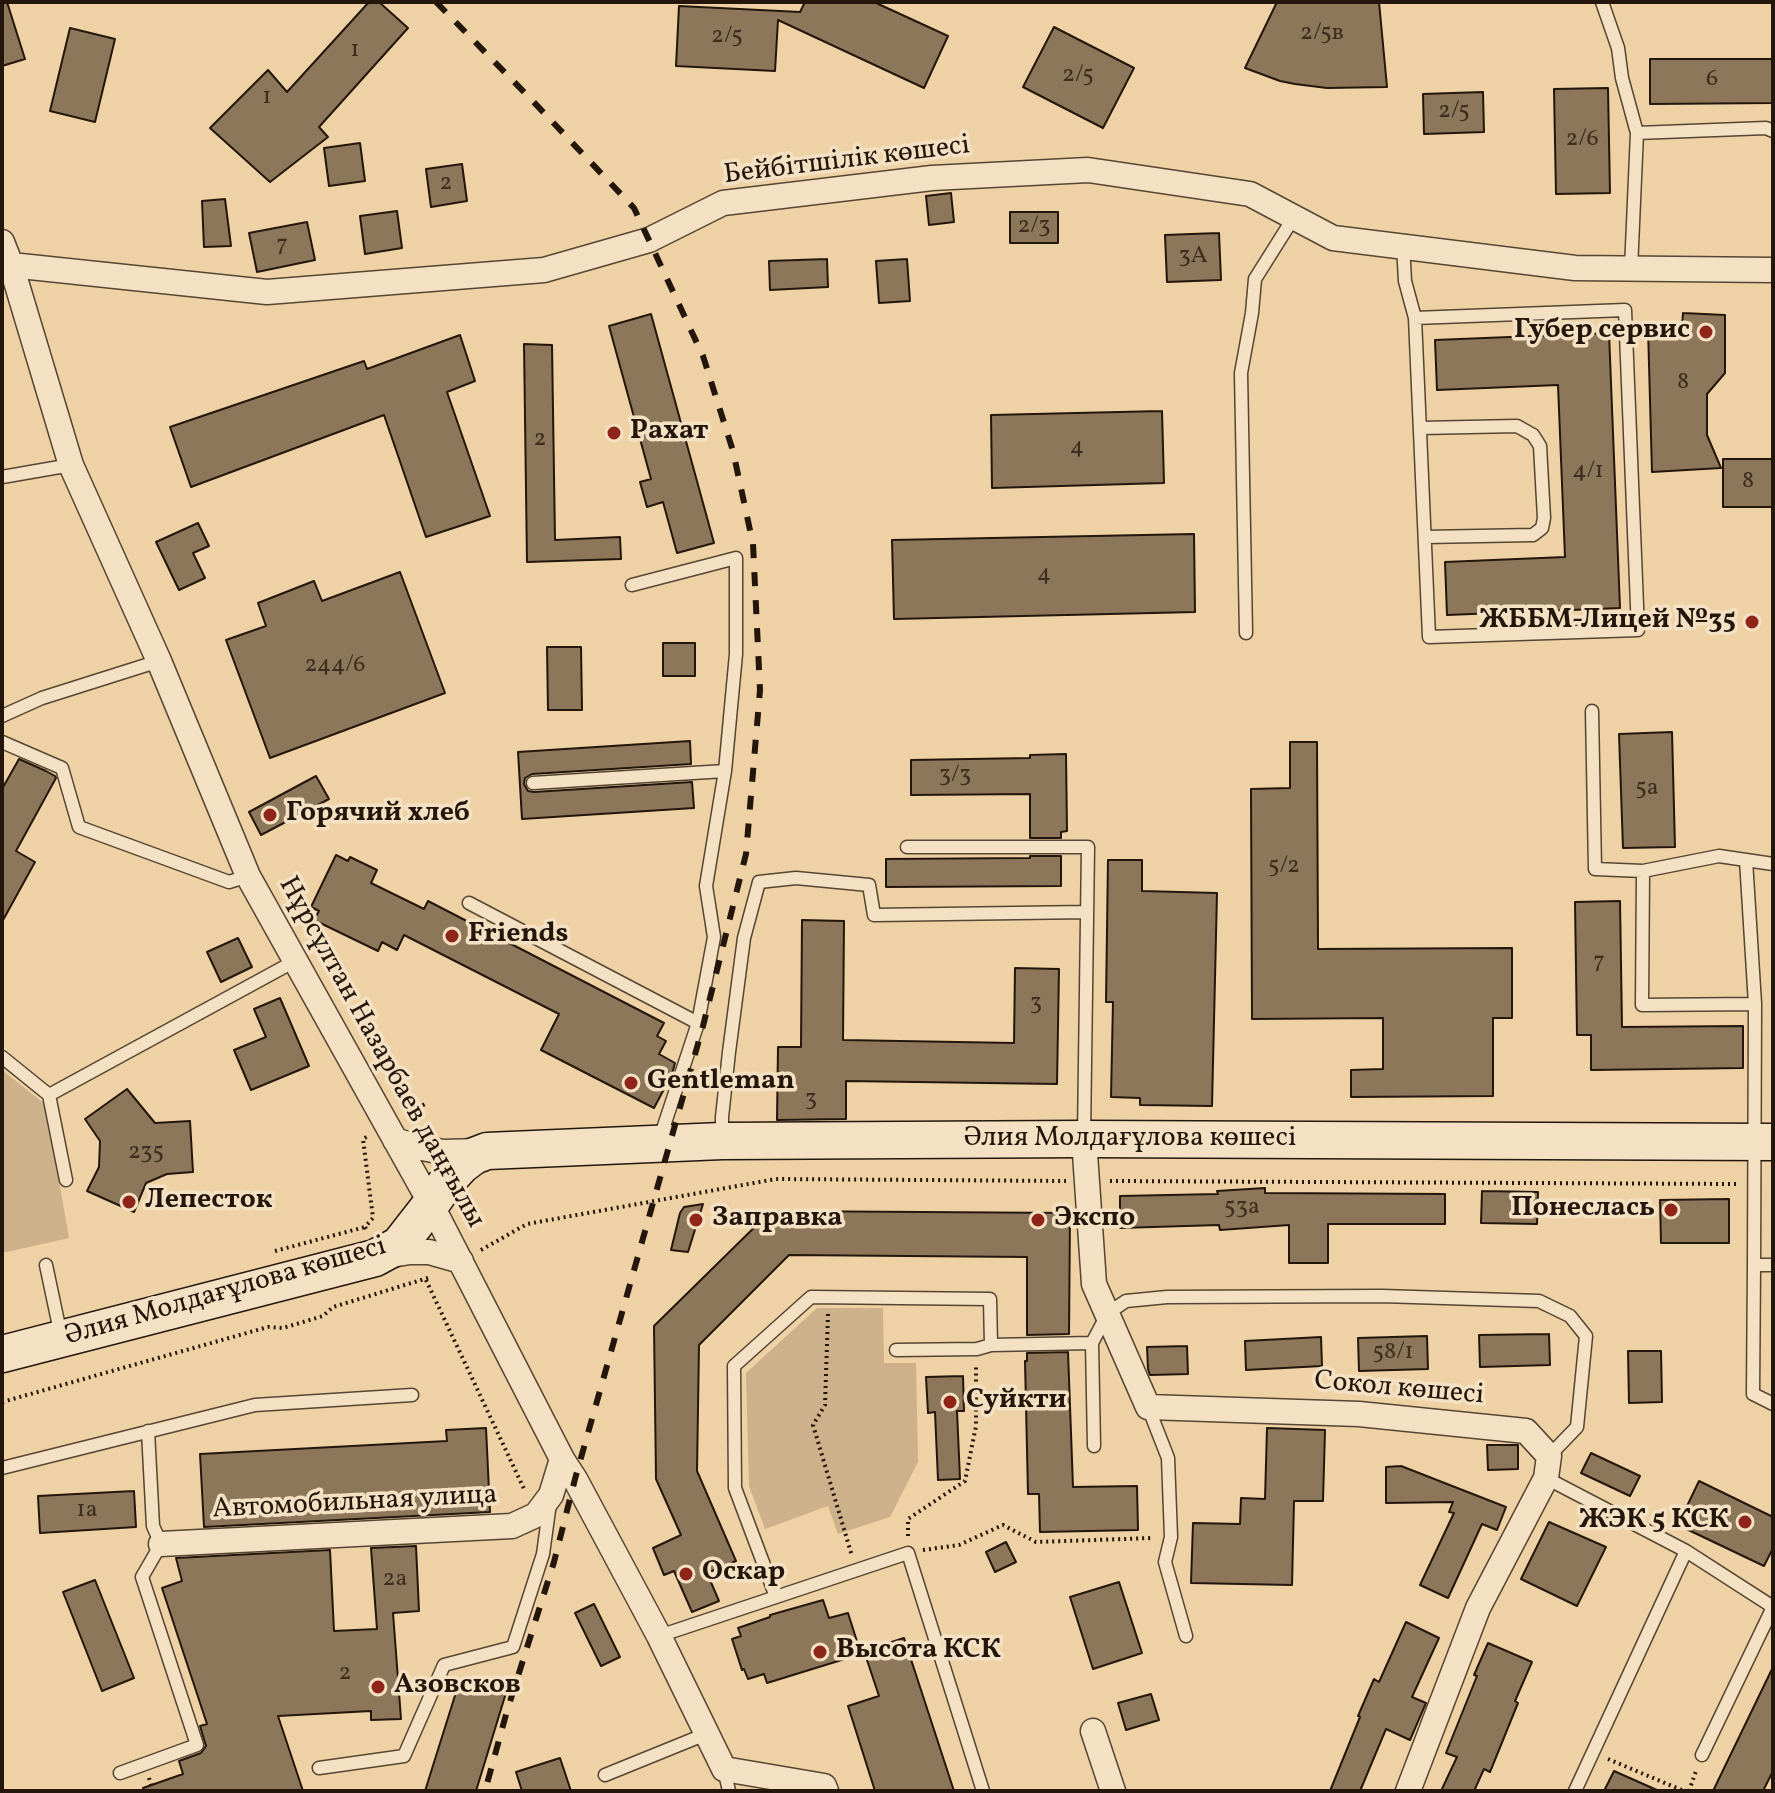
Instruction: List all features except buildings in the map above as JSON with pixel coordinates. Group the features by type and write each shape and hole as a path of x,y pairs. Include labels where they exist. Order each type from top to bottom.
{"main road":[{"name":"Әлия Молдағұлова көшесі","path":"2,1354 375,1258 399,1245 462,1165 487,1151 722,1141 1764,1142"}],"street":[{"name":"Бейбітшілік көшесі","path":"11,265 267,292 544,270 649,240 723,203 932,178 1088,170 1250,194 1333,238 1575,268 1773,270"},
{"name":"Нұрсұлтан Назарбаев даңғылы","path":"2,242 71,465 159,661 248,876 431,1204 562,1459 659,1636 726,1780 825,1789"},
{"path":"391,1133 417,1147 443,1152 487,1151"},
{"path":"1084,1139 1094,1284 1148,1407"},
{"path":"375,1258 429,1252 461,1261"},
{"name":"Сокол көшесі","path":"1148,1407 1359,1414 1526,1431 1548,1467"},
{"name":"Автомобильная улица","path":"161,1544 512,1526 536,1515 551,1495 562,1459"},
{"path":"1408,1791 1478,1608 1548,1467"},
{"path":"1093,1731 1113,1791"}],"lane":[{"path":"1602,2 1618,48 1622,78 1637,133 1631,269"},
{"path":"1637,133 1766,128 1773,131"},
{"path":"1246,633 1241,373 1255,279 1294,217"},
{"path":"1403,245 1405,281 1415,318 1429,637 1638,630 1625,310 1415,318"},
{"path":"1421,428 1517,426 1533,435 1540,446 1544,518 1542,528 1533,535 1425,537"},
{"path":"2,477 71,465"},
{"path":"632,585 736,558 736,654 725,771 706,886 714,937 698,1023 658,1143"},
{"path":"2,716 42,698 159,661"},
{"path":"1592,711 1595,869 1643,871 1719,856 1773,864"},
{"path":"2,742 62,768 79,827 229,882 248,876"},
{"path":"533,783 725,771"},
{"path":"907,847 1088,847 1084,1139"},
{"path":"1746,860 1764,1142 1755,1184 1753,1394 1773,1404"},
{"path":"1643,871 1642,1005 1755,1004"},
{"path":"722,1141 722,1117 744,938 759,882 796,878 869,885 874,915 1087,912"},
{"path":"469,903 698,1023"},
{"path":"49,1095 295,961"},
{"path":"2,1057 49,1095 66,1180"},
{"path":"46,1265 61,1339"},
{"path":"1754,1265 1773,1265"},
{"path":"1094,1446 1092,1343 1108,1313 1126,1301 1167,1297 1382,1296 1539,1301 1570,1316 1586,1336 1577,1427 1548,1467 1773,1607 1702,1755"},
{"path":"776,1597 735,1488 734,1366 811,1297 990,1299 991,1345"},
{"path":"896,1350 1092,1343"},
{"path":"2,1468 255,1405 412,1395"},
{"path":"1148,1407 1168,1458 1171,1537 1165,1562 1186,1636"},
{"path":"120,1773 197,1745 142,1577 161,1544 153,1526 148,1431"},
{"path":"319,1768 404,1756 444,1665 513,1647 543,1554 551,1495"},
{"path":"1575,1791 1686,1551"},
{"path":"659,1636 908,1553 983,1791"},
{"path":"605,1775 706,1734"}],"path":[{"path":"386,1292 365,1227 373,1218 363,1139 391,1133 425,1104"},
{"path":"2,1402 268,1327 283,1328 323,1316 333,1307 426,1280 527,1224 776,1179 1755,1184"},
{"path":"426,1280 536,1515"},
{"path":"829,1297 825,1405 813,1425 856,1570"},
{"path":"977,1349 976,1426 965,1481 908,1519 908,1553 959,1545 1003,1525 1036,1542 1171,1537"},
{"path":"1593,1752 1686,1791 1702,1755"}],"shaded area":[{"path":"2,1070 46,1105 69,1238 2,1253"},
{"path":"817,1308 883,1308 884,1363 916,1363 918,1462 890,1517 838,1534 828,1506 765,1529 749,1486 746,1373"}],"railway":[{"path":"436,2 634,208 703,356 733,451 753,544 760,690 746,854 703,1026 554,1562 485,1791"}],"place":[{"name":"Губер сервис","path":"1706,332"},
{"name":"Рахат","path":"614,433"},
{"name":"ЖББМ-Лицей №35","path":"1752,622"},
{"name":"Горячий хлеб","path":"270,815"},
{"name":"Friends","path":"452,936"},
{"name":"Gentleman","path":"631,1083"},
{"name":"Лепесток","path":"129,1202"},
{"name":"Понеслась","path":"1671,1210"},
{"name":"Заправка","path":"696,1220"},
{"name":"Экспо","path":"1038,1220"},
{"name":"Суйкти","path":"950,1402"},
{"name":"ЖЭК 5 КСК","path":"1745,1522"},
{"name":"Оскар","path":"686,1574"},
{"name":"Высота КСК","path":"820,1652"},
{"name":"Азовсков","path":"378,1687"}]}
